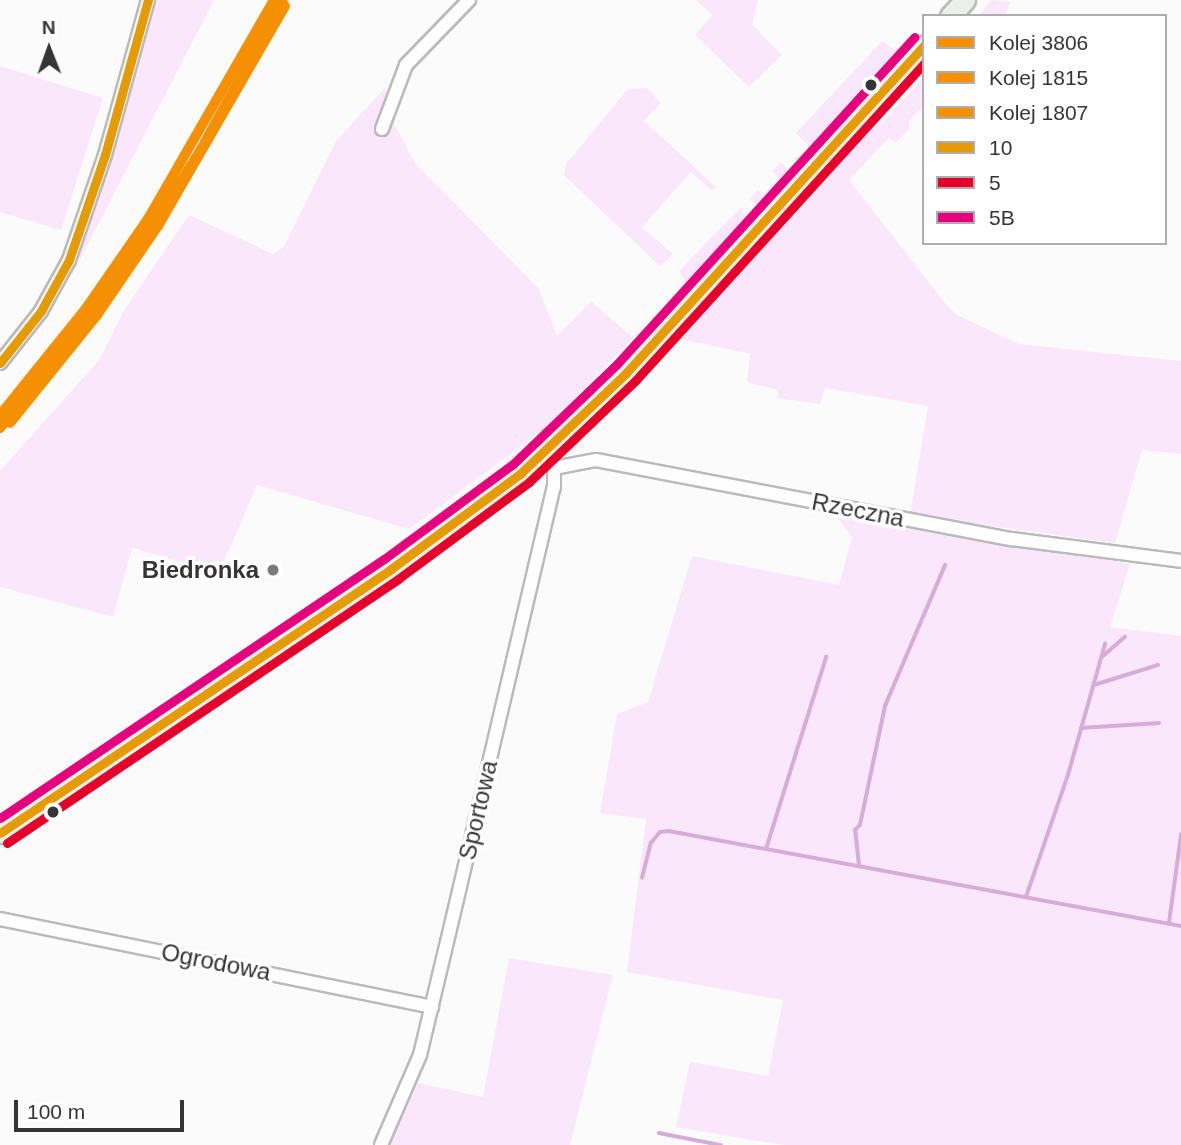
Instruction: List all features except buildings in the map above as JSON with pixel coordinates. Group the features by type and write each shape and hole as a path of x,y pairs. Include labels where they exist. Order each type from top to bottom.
{"main road":[{"path":"952,14 965,0"},
{"path":"0,833 549,461 820,157 922,47"}],"street":[{"path":"0,363 52,295 69,260 108,144 148,0"},
{"path":"383,129 406,65 469,0"},
{"name":"Rzeczna","path":"549,461 596,460 1012,539 1181,561"},
{"name":"Sportowa","path":"381,1145 416,1066 432,1007 554,487 549,461"},
{"name":"Ogrodowa","path":"0,919 432,1007"}],"shaded area":[{"path":"156,0 214,0 70,279 116,141"},
{"path":"696,0 758,0 752,24 782,55 749,87 695,35 712,15"},
{"path":"992,0 1011,2 1005,14 980,14"},
{"path":"882,41 896,50 850,102 840,122 805,160 798,160 808,145 796,133"},
{"path":"0,66 103,98 61,230 0,212"},
{"path":"922,79 922,107 909,121 909,129 896,143 889,138 849,180 957,315 1019,344 1181,361 1181,454 1142,450 1115,543 910,515 928,406 825,388 820,404 777,398 778,390 747,382 750,354 677,338 849,144 884,121"},
{"path":"385,88 393,122 415,163 539,289 557,336 591,301 633,338 544,429 409,529 257,485 219,573 132,548 113,617 0,587 0,471 100,359 125,309 189,215 273,254 283,248 336,141"},
{"path":"647,88 661,103 644,121 716,187 712,191 691,172 642,227 673,254 660,266 564,175 566,164 628,89"},
{"path":"781,162 792,174 759,207 749,199 758,190 763,195 779,178 772,171"},
{"path":"740,208 749,221 687,285 679,271"},
{"path":"833,512 1130,564 1110,627 1181,636 1181,1145 784,1145 676,1127 690,1062 768,1076 783,1000 627,972 646,819 600,813 617,714 648,702 692,556 839,585 852,537"},
{"path":"509,958 613,975 570,1145 390,1145 418,1083 483,1097"}],"waterway":[{"path":"859,866 855,830 860,825 885,706 945,565"},
{"path":"1103,656 1125,637"},
{"path":"1026,897 1068,775 1105,644"},
{"path":"766,849 826,657"},
{"path":"1094,685 1158,665"},
{"path":"1081,728 1159,723"},
{"path":"642,878 651,843 660,832 669,831 1181,926"},
{"path":"1169,923 1181,835"},
{"path":"659,1133 721,1145"}],"rail line":[{"name":"1815","path":"0,415 87,307 148,219 274,0"},
{"name":"3806","path":"0,428 81,328 145,238 200,151 283,0"},
{"name":"1807","path":"10,423 97,315 158,226 285,6"}],"transit line":[{"name":"10","path":"0,363 41,311 69,260 105,155 148,0"},
{"name":"5B","path":"0,818 384,559 513,464 617,364 915,37"},
{"name":"10","path":"0,833 391,569 521,473 626,373 922,47"},
{"name":"5","path":"7,843 398,579 529,482 635,381 922,65"}],"place":[{"name":"Biedronka","path":"273,570"}]}
